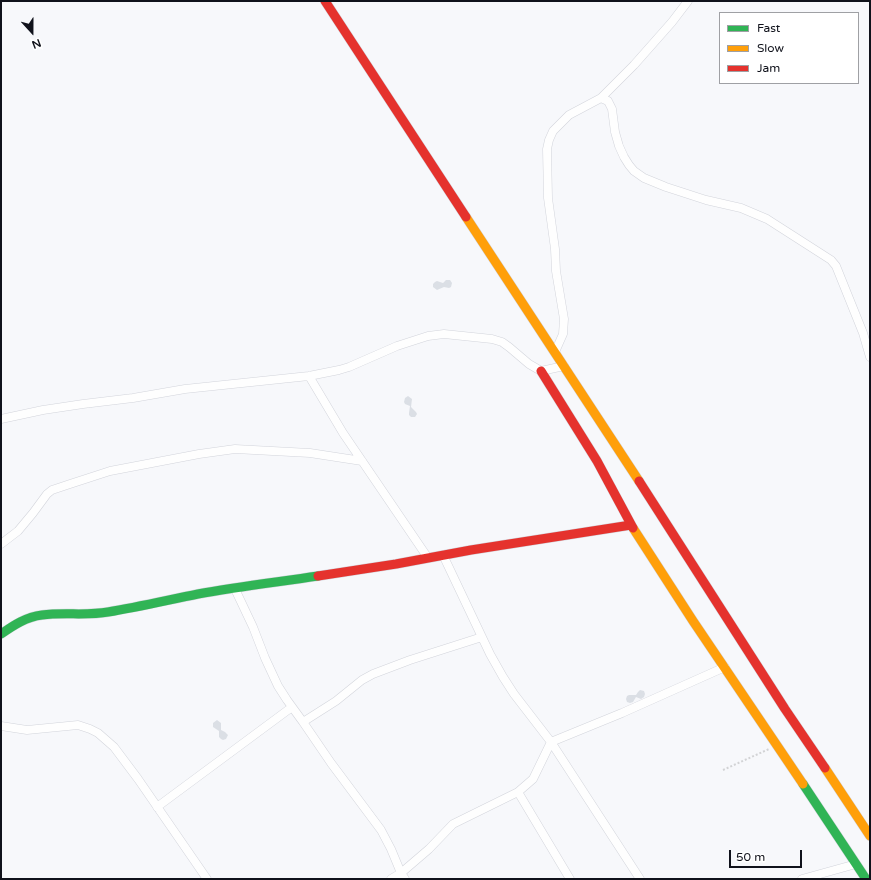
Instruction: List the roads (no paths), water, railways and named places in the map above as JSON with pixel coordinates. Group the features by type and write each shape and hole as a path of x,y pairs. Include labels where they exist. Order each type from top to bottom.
{"street":[{"path":"326,1 640,483 785,709 870,836"},
{"path":"555,352 563,334 564,319 556,271 555,249 548,198 547,149 549,140 553,131 569,115 601,98 634,65 668,27 688,1"},
{"path":"601,98 608,101 612,109 615,132 619,146 624,157 634,171 644,178 666,187 699,198 741,208 767,219 831,260 836,266 863,333 870,357"},
{"path":"1,419 43,410 133,398 185,389 309,376 349,367 392,348 428,336 444,334 481,337 502,342 529,364 541,371 609,482 631,525 693,621 866,879"},
{"path":"541,371 564,366"},
{"path":"309,376 343,433 428,558"},
{"path":"1,544 18,532 47,494 52,490 110,471 199,454 235,449 310,453 362,461"},
{"path":"1,634 26,618 42,615 97,614 199,594 631,525"},
{"path":"443,555 490,654 514,694 551,742 640,879"},
{"path":"235,589 278,686 380,830 391,849 403,876"},
{"path":"304,722 336,701 362,680 373,674 410,660 482,637"},
{"path":"391,879 403,876 453,824 518,792 533,779 551,742 622,713 725,667"},
{"path":"157,807 292,707"},
{"path":"1,726 27,730 78,725 90,729 102,736 114,747 207,879"},
{"path":"518,792 570,879"},
{"path":"802,879 856,864"}]}
